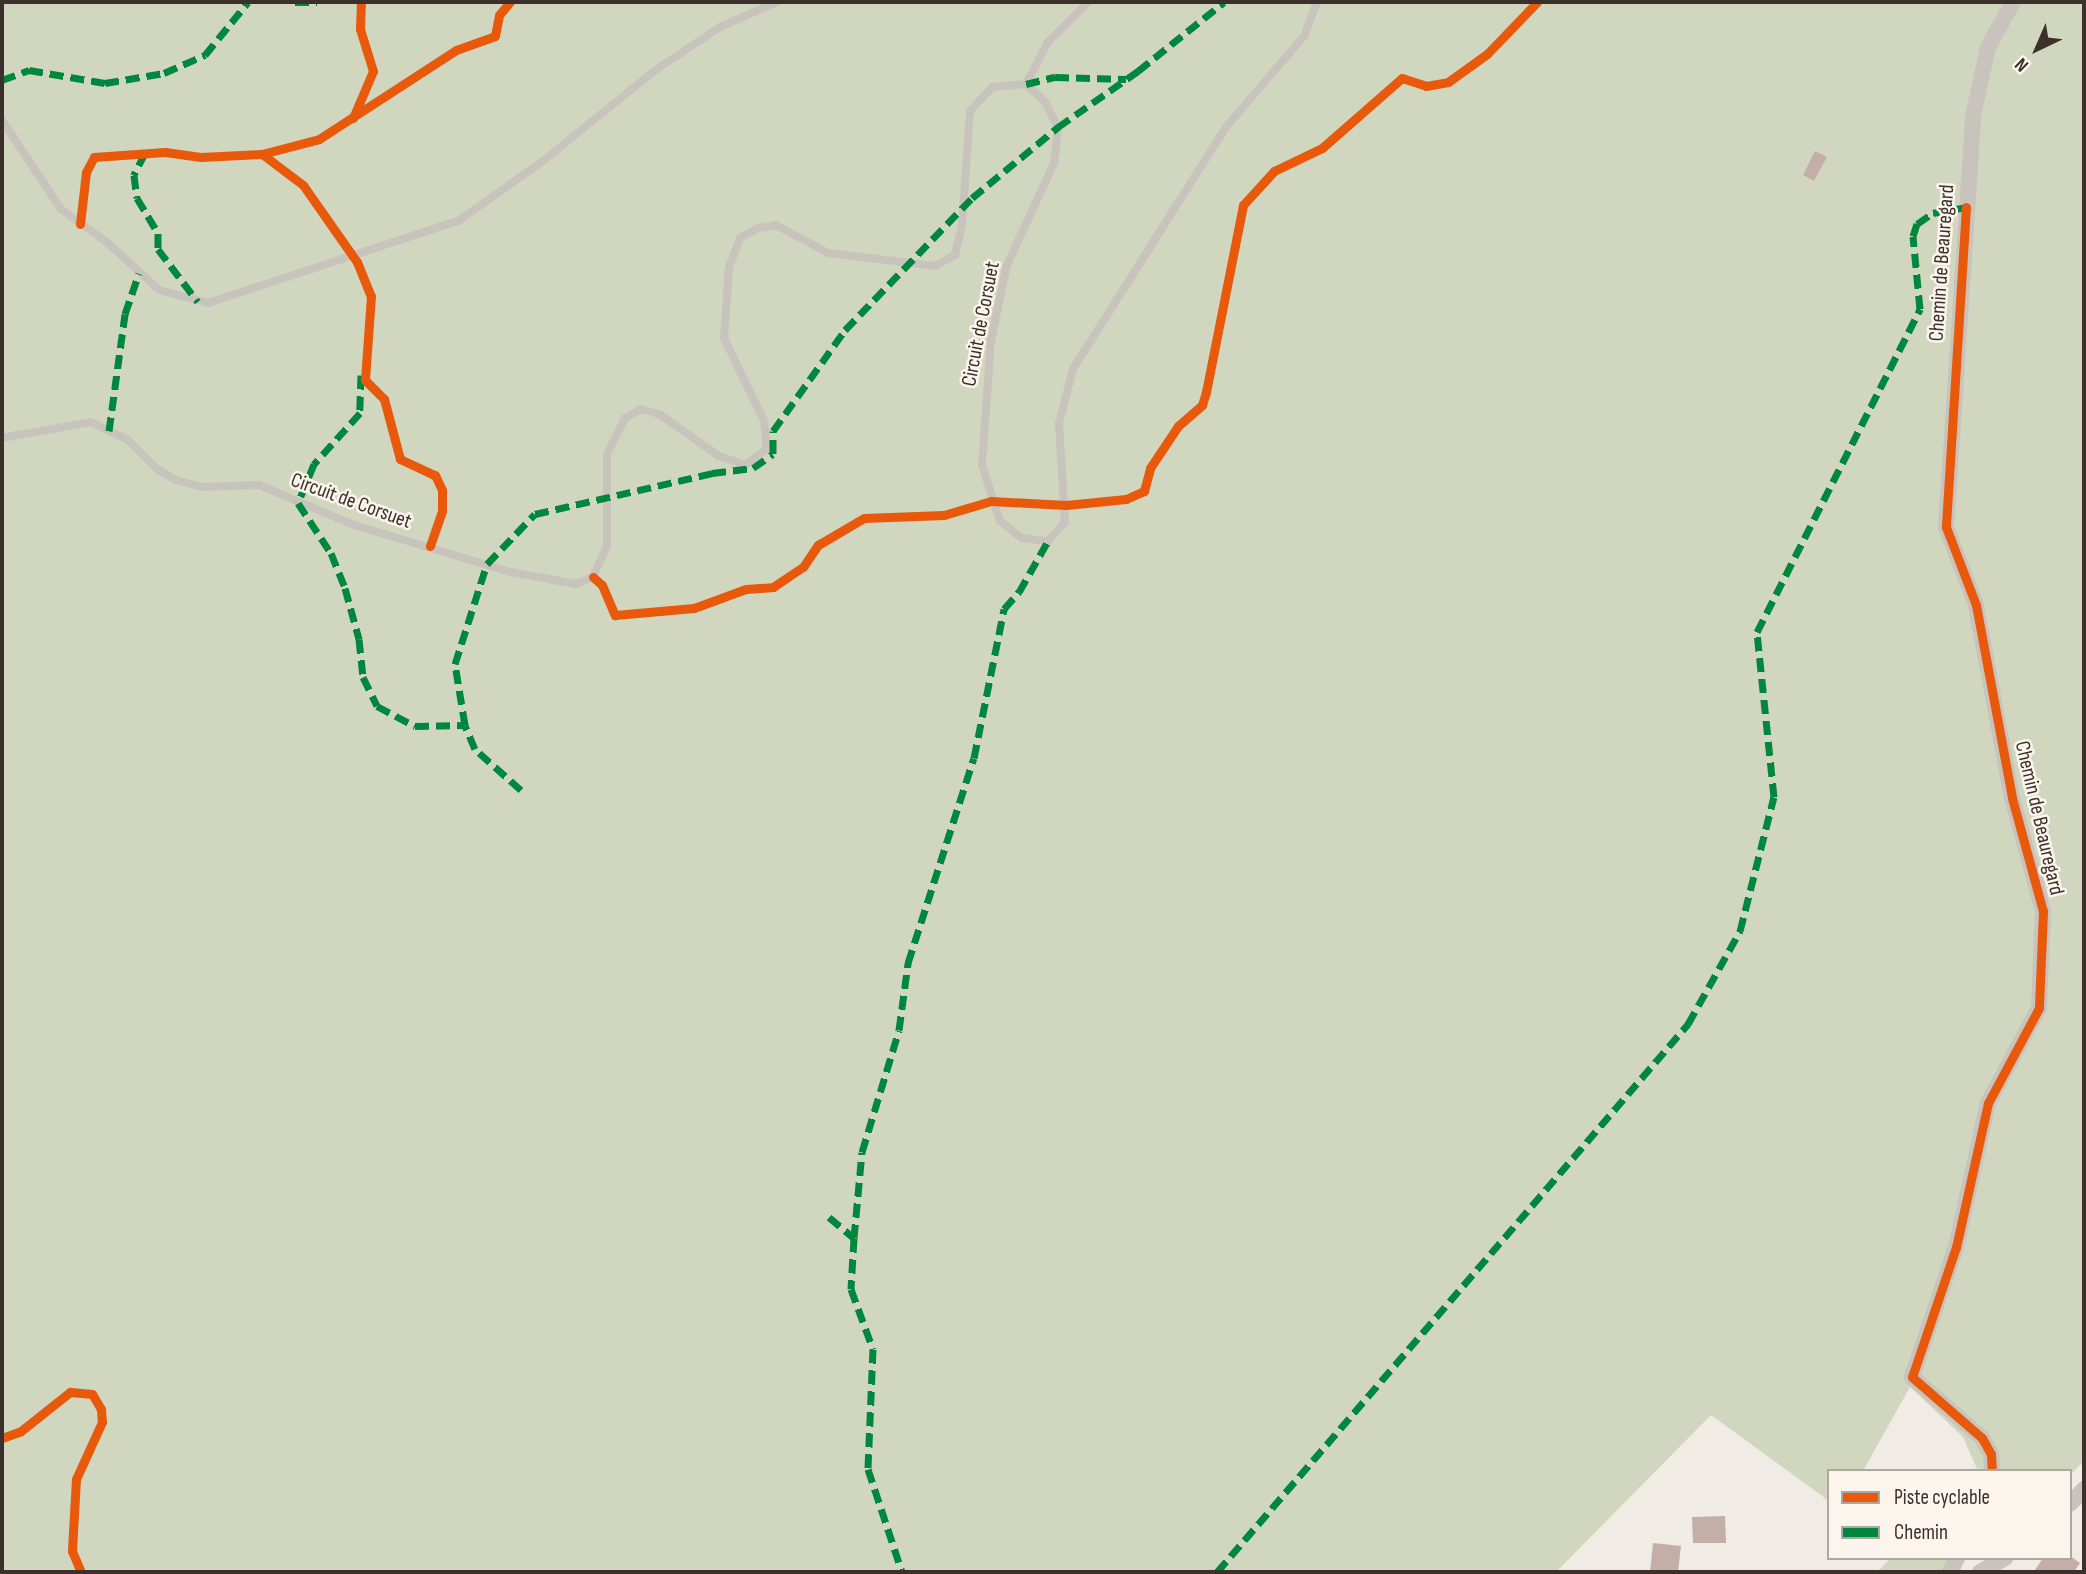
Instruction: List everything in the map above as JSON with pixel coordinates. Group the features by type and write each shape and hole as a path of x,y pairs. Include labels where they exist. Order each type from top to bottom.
{"street":[{"name":"Chemin de Beauregard","path":"1992,1469 1991,1454 1982,1438 1912,1377 1956,1247 1988,1103 2039,1008 2043,911 2012,798 1976,605 1946,527 1973,116 1989,47 2013,2"},
{"path":"2072,1502 2084,1489"},
{"path":"1980,1572 2001,1560"}],"lane":[{"path":"2,120 61,209 109,244 159,290 208,303 458,221 543,161 654,71 720,27 777,2"},
{"path":"1026,84 1048,42 1088,2"},
{"name":"Circuit de Corsuet","path":"2,438 91,422 128,440 157,470 176,480 202,486 259,485 354,525 511,572 576,584 593,576 607,545 607,454 625,418 641,410 659,414 696,442 746,465 767,449 764,421 723,338 729,267 740,238 758,228 776,226 828,253 935,266 955,255 962,225 970,111 992,88 1026,84 1045,102 1058,127 1055,151 1007,265 992,340 982,465 1000,521 1022,538 1048,541 1058,532 1066,505 1059,423 1073,369 1226,127 1304,36 1317,2"},
{"path":"2,1438 21,1432 71,1392 92,1394 101,1409 102,1422 76,1479 72,1550 81,1572"}],"green space":[{"path":"2,2 2084,2 2084,1461 2072,1473 2072,1469 1977,1469 1963,1437 1910,1387 1864,1469 1827,1469 1827,1500 1711,1415 1556,1572 2,1572"},
{"path":"1889,1560 1966,1560 1945,1572 1877,1572"}],"building":[{"path":"1815,151 1827,157 1814,181 1803,175"},
{"path":"1725,1516 1726,1543 1693,1543 1692,1517"},
{"path":"1653,1543 1681,1546 1678,1572 1650,1572"},
{"path":"2072,1557 2080,1563 2074,1572 2035,1570 2042,1560 2072,1560"}],"marked path":[{"path":"2,80 29,70 105,83 164,73 205,55 248,2"},
{"path":"295,2 317,2"},
{"path":"521,790 475,749 465,725 455,664 487,564 535,514 712,473 753,468 773,454 773,431 845,330 972,198 1058,127 1138,71 1224,2"},
{"path":"1026,84 1055,77 1126,79"},
{"path":"145,153 134,175 137,198 158,233 158,249 198,302"},
{"path":"1217,1572 1688,1024 1740,931 1774,797 1757,632 1920,309 1913,236 1917,224 1933,213 1966,207"},
{"path":"109,431 125,314 139,273"},
{"path":"361,375 360,413 314,464 298,503 331,553 345,588 359,639 363,677 377,706 415,726 465,725"},
{"path":"854,1238 862,1152 899,1030 908,963 974,758 1004,609 1019,592 1048,541"},
{"path":"829,1217 854,1238 851,1289 873,1349 868,1469 902,1572"}],"cycle path":[{"path":"353,118 373,71 360,29 361,2"},
{"path":"80,224 86,172 94,157 165,152 201,157 262,154 319,139 456,50 495,36 499,15 510,2"},
{"path":"593,577 602,585 615,615 694,608 746,589 773,587 803,567 818,545 864,518 944,515 991,501 1066,505 1126,499 1144,491 1150,468 1178,426 1202,405 1243,205 1274,171 1322,148 1402,78 1426,86 1448,82 1487,54 1537,2"},
{"path":"262,154 303,185 357,262 371,296 365,380 384,399 400,459 435,475 442,490 442,511 430,546"},
{"path":"1966,207 1946,527 1976,605 2012,798 2043,911 2039,1008 1988,1103 1956,1247 1912,1377 1982,1438 1991,1454 1992,1469"},
{"path":"2,1438 21,1431 70,1392 92,1394 101,1409 102,1422 76,1479 72,1551 81,1572"}]}
